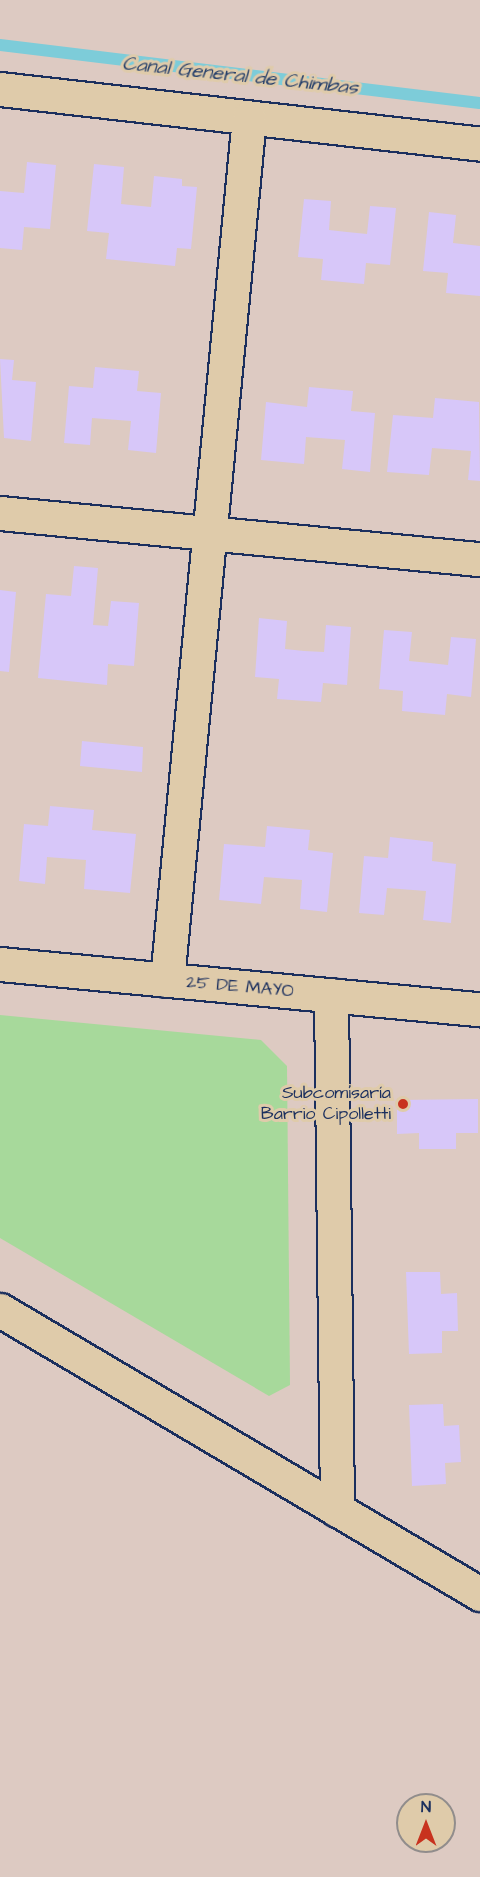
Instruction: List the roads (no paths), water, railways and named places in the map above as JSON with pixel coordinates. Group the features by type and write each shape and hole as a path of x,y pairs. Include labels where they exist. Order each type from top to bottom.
{"street":[{"path":"0,89 480,144"},
{"path":"167,980 249,118"},
{"path":"0,513 480,559"},
{"name":"25 DE MAYO","path":"0,964 480,1009"},
{"path":"331,995 337,1510"},
{"path":"0,1310 480,1594"}],"waterway":[{"name":"Canal General de Chimbas","path":"0,45 480,103"}],"place":[{"name":"Subcomisaría Barrio Cipolletti","path":"403,1104"}]}
